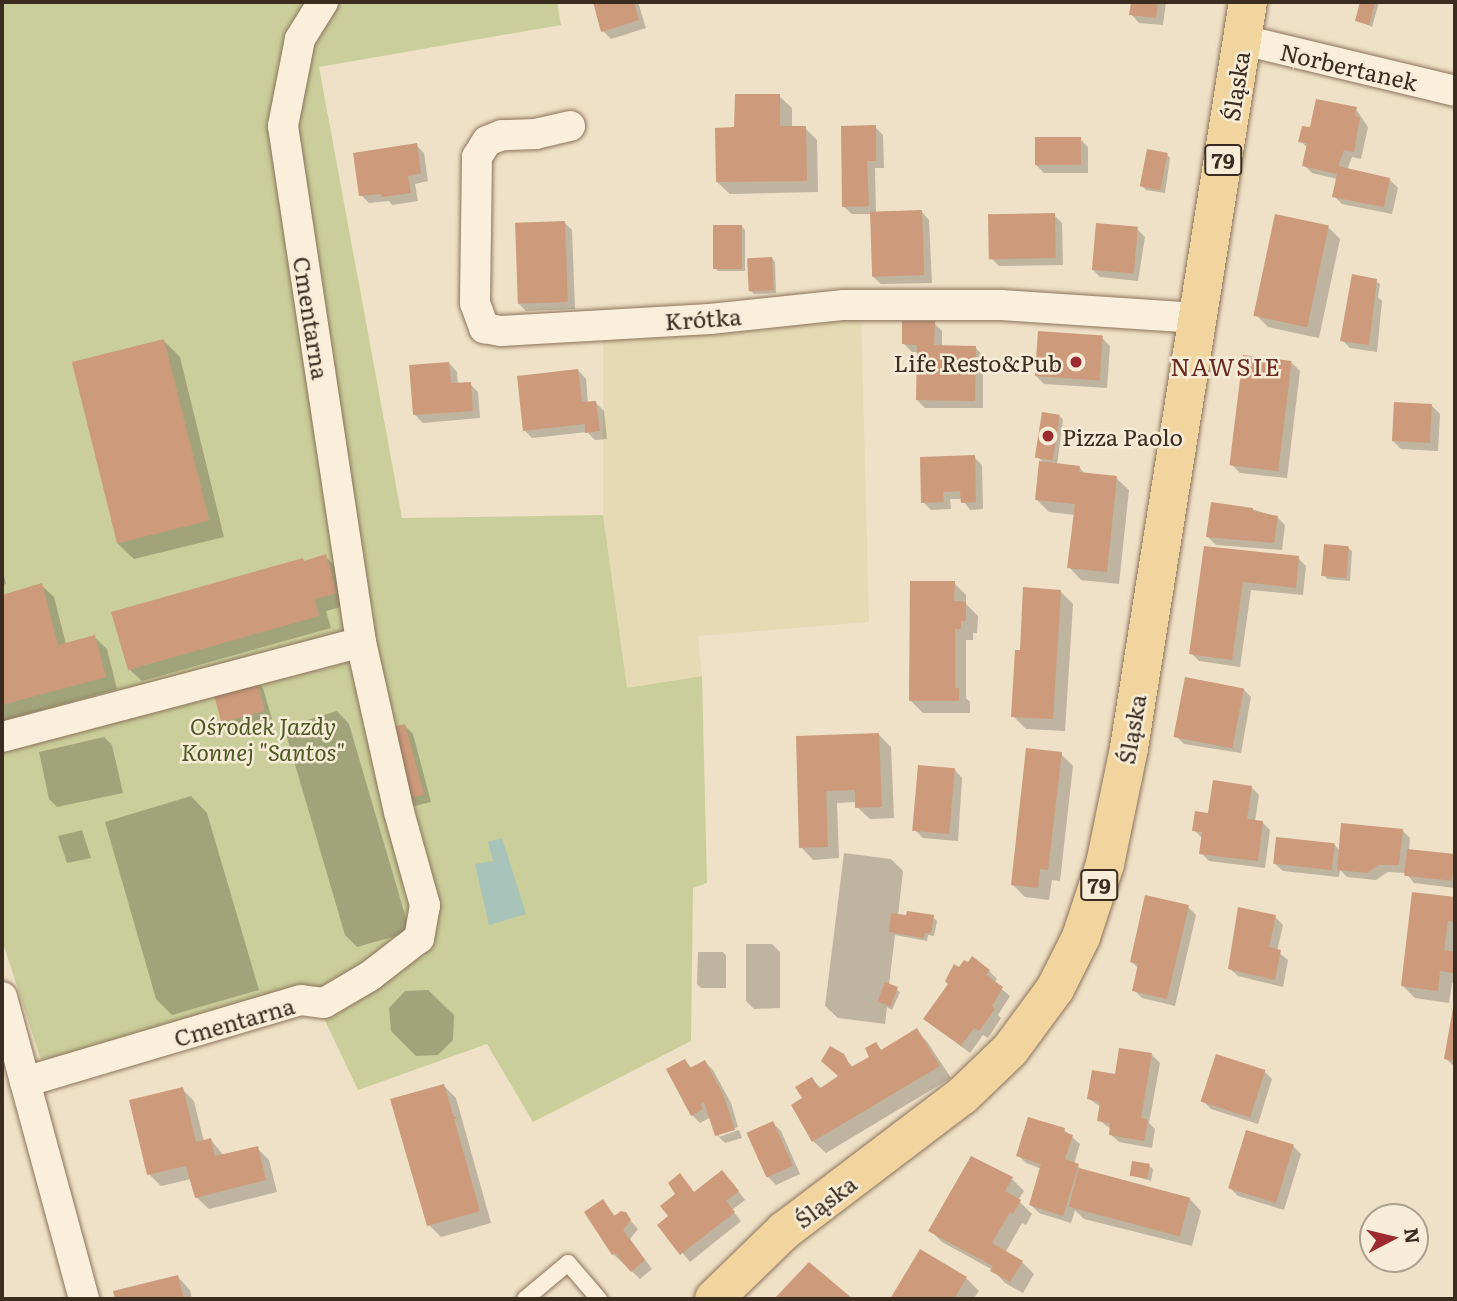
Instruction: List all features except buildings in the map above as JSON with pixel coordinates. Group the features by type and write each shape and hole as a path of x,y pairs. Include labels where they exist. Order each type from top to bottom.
{"main road":[{"name":"Śląska","path":"714,1299 784,1231 962,1097 1028,1029 1070,960 1094,901 1129,748 1248,2"}],"street":[{"name":"Cmentarna","path":"25,1082 301,1000 324,1003 370,976 419,938 425,905 399,812 361,642 283,126 300,39 323,2"},
{"name":"Norbertanek","path":"1243,40 1455,91"},
{"name":"Krótka","path":"570,126 536,134 502,135 486,141 477,157 475,303 484,328 501,331 710,319 844,304 1000,305 1198,318"},
{"path":"2,737 361,642"},
{"path":"2,998 84,1299"}],"lane":[{"path":"525,1299 568,1263 599,1299"}],"shaded area":[{"path":"861,310 869,622 698,636 702,676 627,688 603,515 603,335"}],"green space":[{"name":"Ośrodek Jazdy Konnej \"Santos\"","path":"2,2 557,2 561,25 319,67 402,518 603,515 627,688 702,676 707,883 693,888 691,1041 533,1122 487,1044 358,1090 321,1012 306,996 41,1060 2,940"}],"water":[{"path":"502,838 526,914 489,925 475,864 493,861 488,842"}],"place":[{"name":"Life Resto&Pub","path":"1076,362"},
{"name":"Pizza Paolo","path":"1048,436"}],"district":[{"name":"NAWSIE","path":"1226,366"}]}
